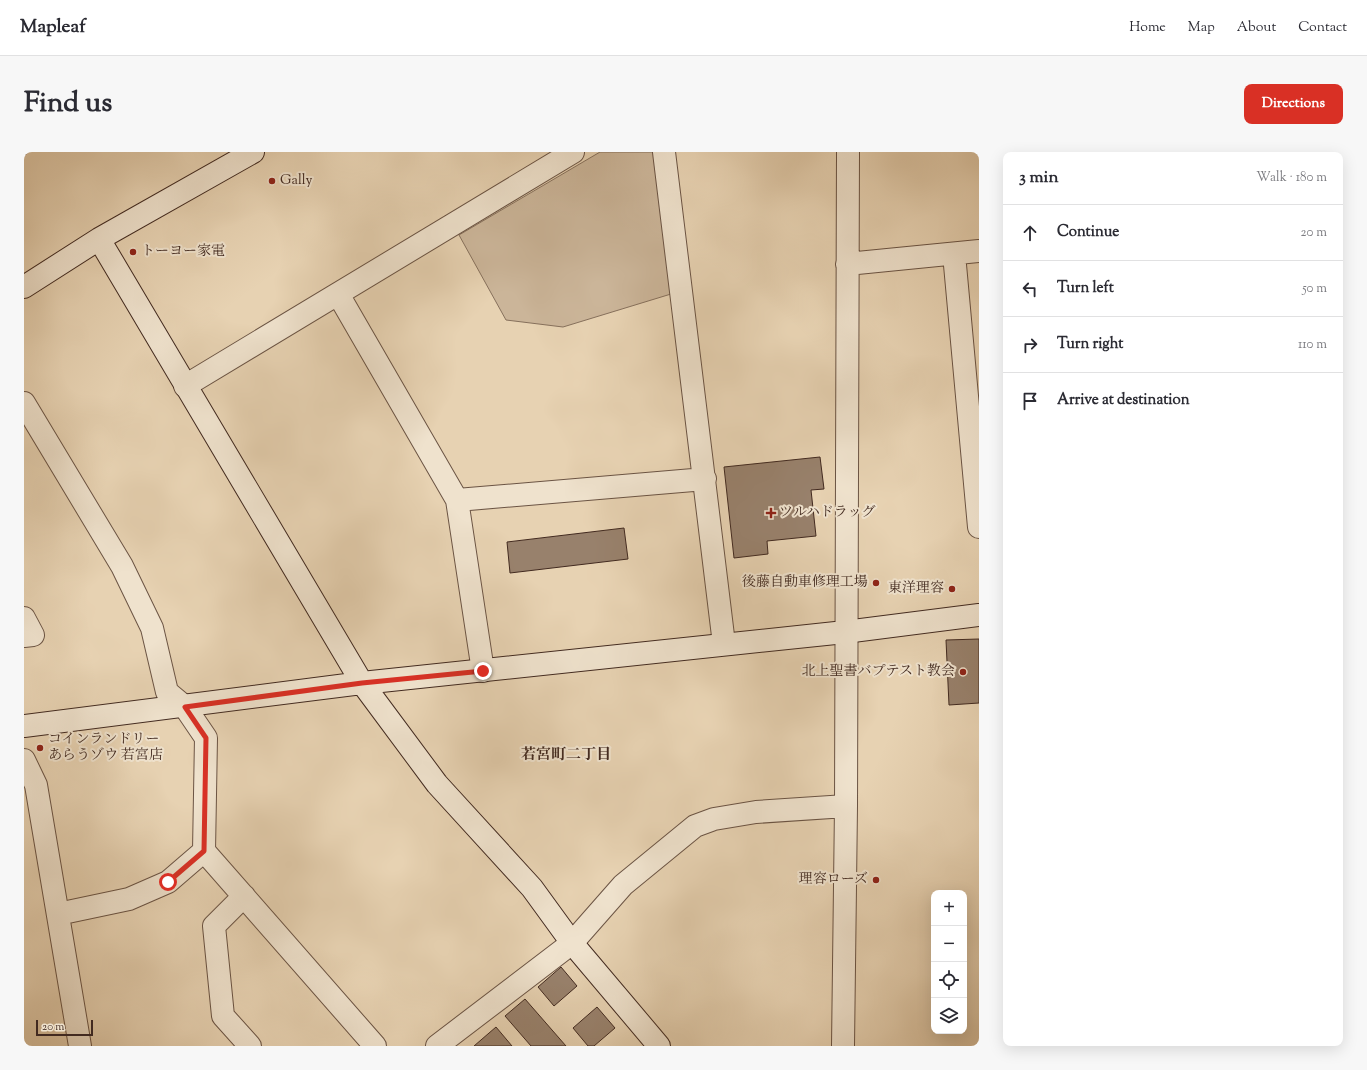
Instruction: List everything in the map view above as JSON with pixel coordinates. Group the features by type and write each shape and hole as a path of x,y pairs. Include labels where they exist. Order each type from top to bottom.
{"street":[{"path":"24,287 99,240 253,152"},
{"path":"185,386 573,152"},
{"path":"664,152 724,644"},
{"path":"843,1046 846,806 845,632 848,152"},
{"path":"99,240 362,683 438,784 532,888 572,943 659,1046"},
{"path":"847,264 979,251"},
{"path":"954,254 979,526"},
{"path":"338,294 457,500 483,671"},
{"path":"24,403 122,566 152,628 168,692 185,707 206,738 204,851 375,1046"},
{"path":"457,500 705,479"},
{"path":"24,726 185,707 362,683 845,632 979,615"},
{"path":"24,618 33,635 24,636"},
{"path":"24,760 36,785 80,1046"},
{"path":"437,1046 572,943 623,885 696,826 714,819 756,812 846,806"},
{"path":"58,914 129,899 168,882 204,851"},
{"path":"244,896 214,926 223,1016 250,1046"}],"shaded area":[{"path":"600,152 654,152 671,294 563,327 506,320 459,235"}],"building":[{"name":"ツルハドラッグ","path":"820,457 824,489 811,490 816,536 767,541 768,554 734,558 724,467"},
{"path":"624,528 628,559 510,573 507,542"},
{"name":"北上聖書バプテスト教会","path":"979,639 979,703 949,705 946,640"},
{"path":"561,967 577,986 554,1006 538,987"},
{"path":"525,999 566,1046 531,1046 505,1016"},
{"path":"597,1007 615,1028 594,1046 588,1046 573,1028"},
{"path":"496,1027 512,1046 474,1046"}],"place":[{"name":"Gally","path":"272,181"},
{"name":"トーヨー家電","path":"133,252"},
{"name":"ツルハドラッグ","path":"771,513"},
{"name":"後藤自動車修理工場","path":"876,583"},
{"name":"東洋理容","path":"952,589"},
{"name":"北上聖書バプテスト教会","path":"963,672"},
{"name":"コインランドリー あらうゾウ 若宮店","path":"40,748"},
{"name":"理容ローズ","path":"876,880"}],"district":[{"name":"若宮町二丁目","path":"566,755"}],"route":[{"path":"168,882 204,851 206,738 185,707 362,683 483,671"}]}
